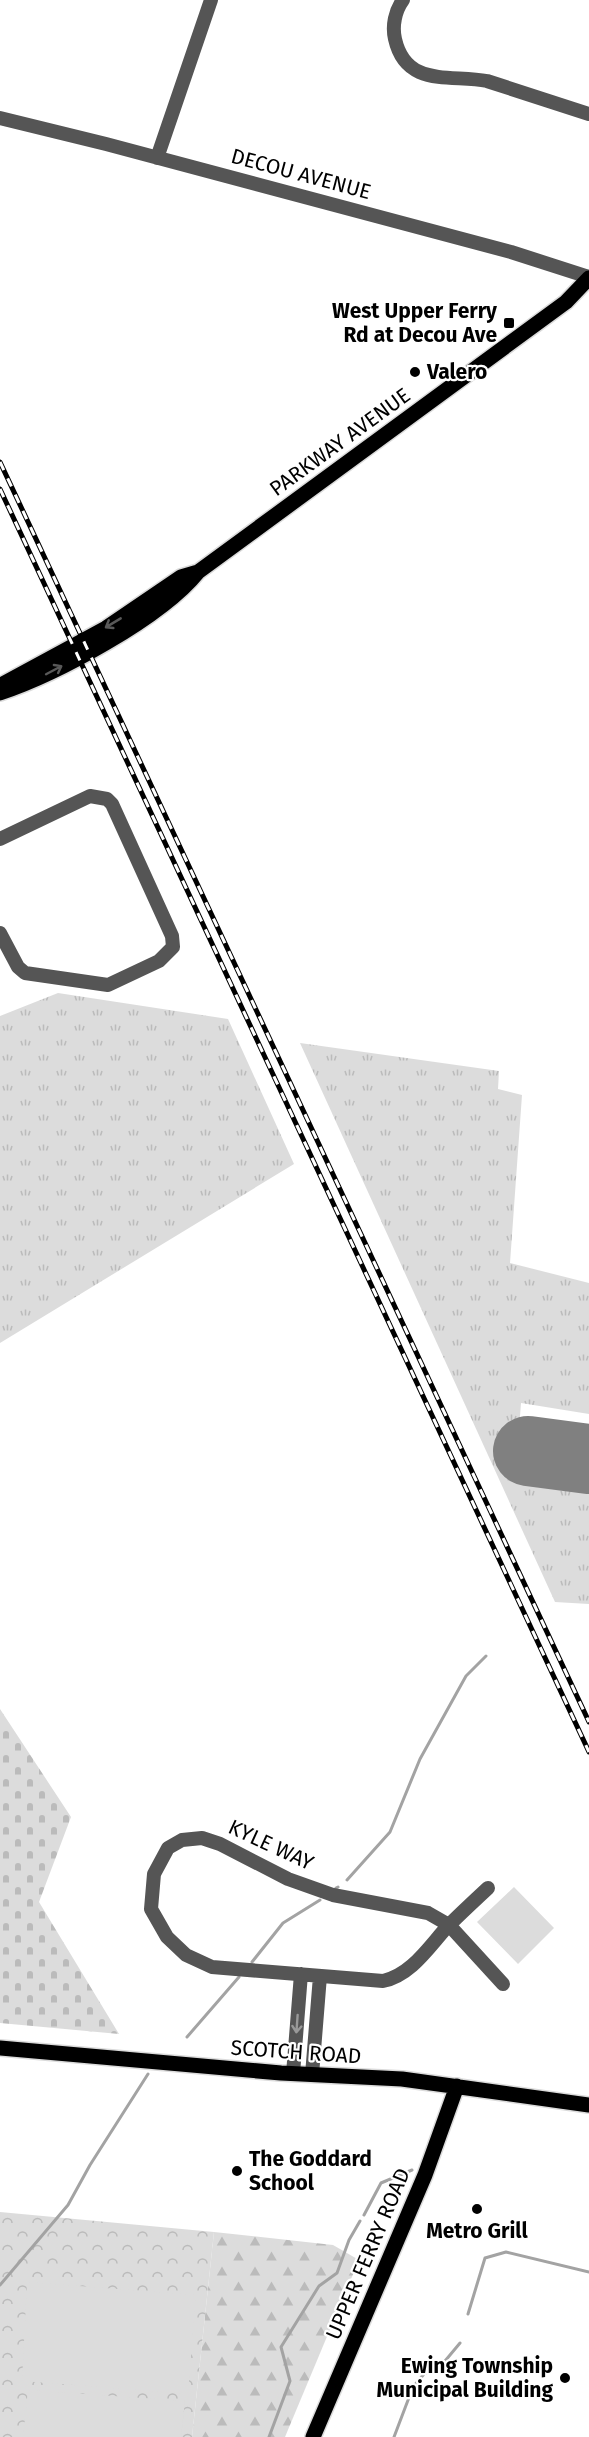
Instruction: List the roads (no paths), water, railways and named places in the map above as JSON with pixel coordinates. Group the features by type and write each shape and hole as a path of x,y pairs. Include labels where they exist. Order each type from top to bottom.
{"main road":[{"name":"PARKWAY AVENUE","path":"0,693 45,675 124,631 177,594 198,572 566,302 589,277"},
{"name":"PARKWAY AVENUE","path":"0,685 106,628 181,577 198,572"},
{"name":"SCOTCH ROAD","path":"0,2048 293,2074 402,2079 589,2105"},
{"name":"UPPER FERRY ROAD","path":"313,2437 425,2175 457,2086"}],"street":[{"path":"157,158 211,0"},
{"path":"403,0 396,15 394,37 403,58 419,73 441,79 471,78 487,81 589,114"},
{"name":"DECOU AVENUE","path":"0,118 511,252 589,277"},
{"path":"0,839 90,796 107,799 112,804 168,926 173,946 159,961 108,985 26,973 13,960 0,933"},
{"name":"KYLE WAY","path":"488,1888 449,1925 407,1971 395,1978 383,1981 212,1967 186,1956 167,1937 151,1909 154,1874 168,1848 182,1840 202,1838 220,1844 288,1879 333,1895 428,1913 449,1925 503,1984"},
{"path":"293,2074 300,1974"},
{"path":"312,2074 320,1976"}],"waterway":[{"path":"347,1880 390,1832 420,1759 466,1676 486,1656"},
{"path":"252,1962 283,1923 320,1900"},
{"path":"187,2037 239,1977"},
{"path":"0,2285 68,2205 90,2165 148,2074"},
{"path":"364,2215 381,2183 412,2170"},
{"path":"269,2437 290,2381 281,2347 319,2286 337,2273 349,2240 360,2221"},
{"path":"468,2314 485,2258 506,2252 589,2272"},
{"path":"394,2437 413,2387 424,2374 440,2367 460,2343"}],"railway":[{"path":"0,462 589,1722"},
{"path":"0,489 589,1752"}],"place":[{"name":"West Upper Ferry Rd at Decou Ave","path":"509,323"},
{"name":"Valero","path":"415,372"},
{"name":"The Goddard School","path":"237,2171"},
{"name":"Metro Grill","path":"477,2209"},
{"name":"Ewing Township Municipal Building","path":"565,2378"}]}
